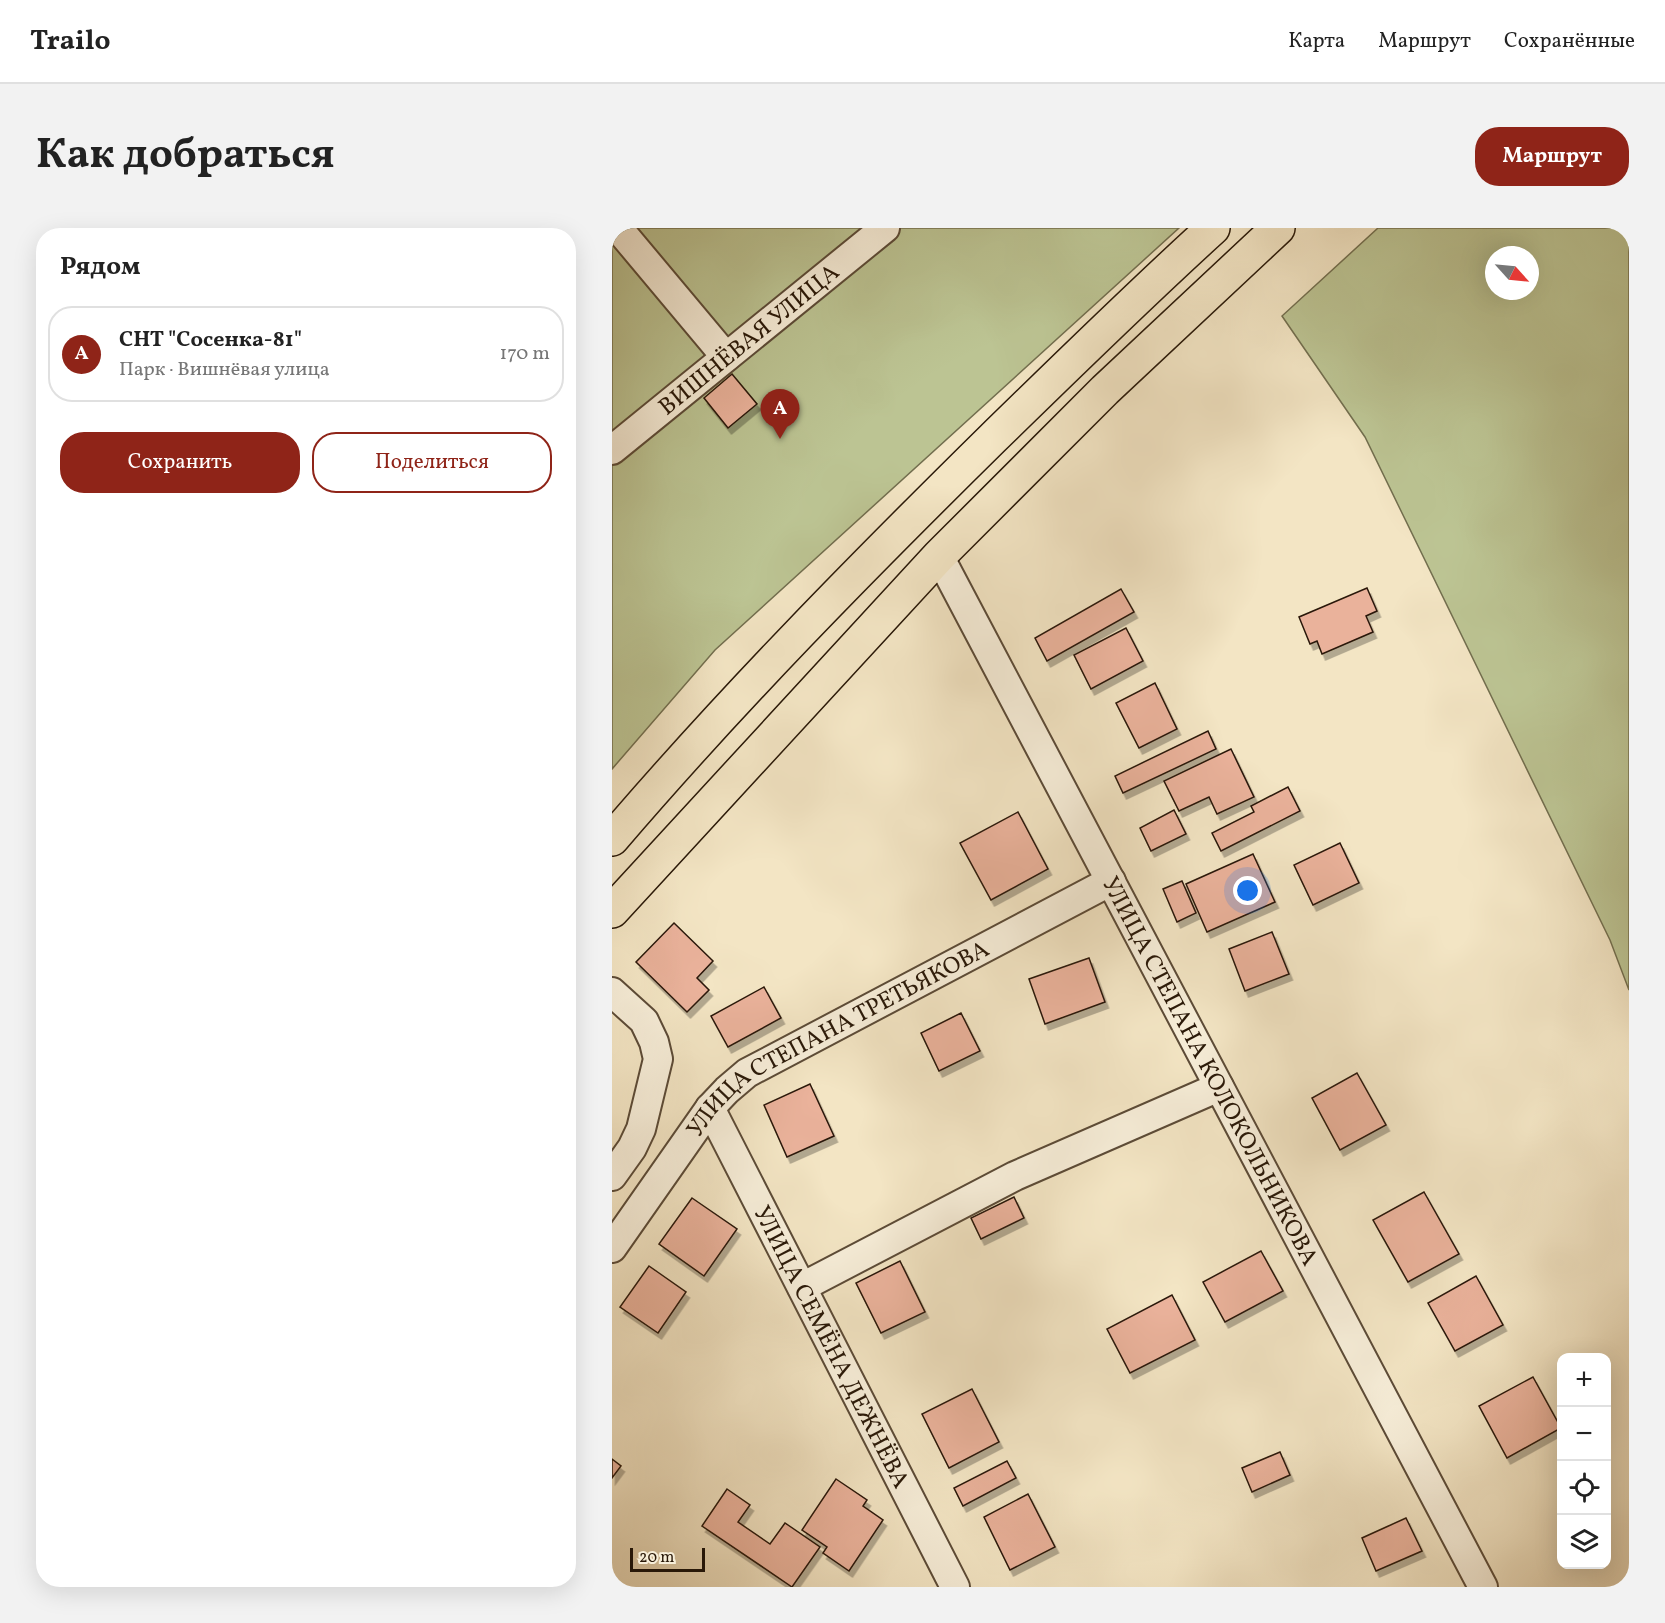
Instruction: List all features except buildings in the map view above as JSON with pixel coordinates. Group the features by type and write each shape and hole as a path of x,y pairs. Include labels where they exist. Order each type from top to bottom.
{"highway":[{"path":"612,839 759,676 912,518 1073,360 1213,228"},
{"path":"612,911 939,556 1114,382 1278,228"},
{"path":"641,805 677,838"}],"street":[{"path":"618,228 726,357"},
{"name":"ВИШНЁВАЯ УЛИЦА","path":"612,450 885,228"},
{"name":"УЛИЦА СТЕПАНА КОЛОКОЛЬНИКОВА","path":"939,556 1483,1587"},
{"name":"УЛИЦА СТЕПАНА ТРЕТЬЯКОВА","path":"612,1248 710,1108 747,1073 1111,881"},
{"path":"612,992 644,1021 654,1042 658,1059 641,1130 632,1148 612,1176"},
{"path":"802,1287 1015,1176 1219,1087"},
{"name":"УЛИЦА СЕМЁНА ДЕЖНЁВА","path":"710,1108 955,1587"}],"green space":[{"path":"612,228 1179,228 715,650 612,769"},
{"path":"1378,228 1629,228 1629,990 1610,940 1365,437 1282,316"}],"place":[{"name":"СНТ \"Сосенка-81\"","path":"780,439"}]}
